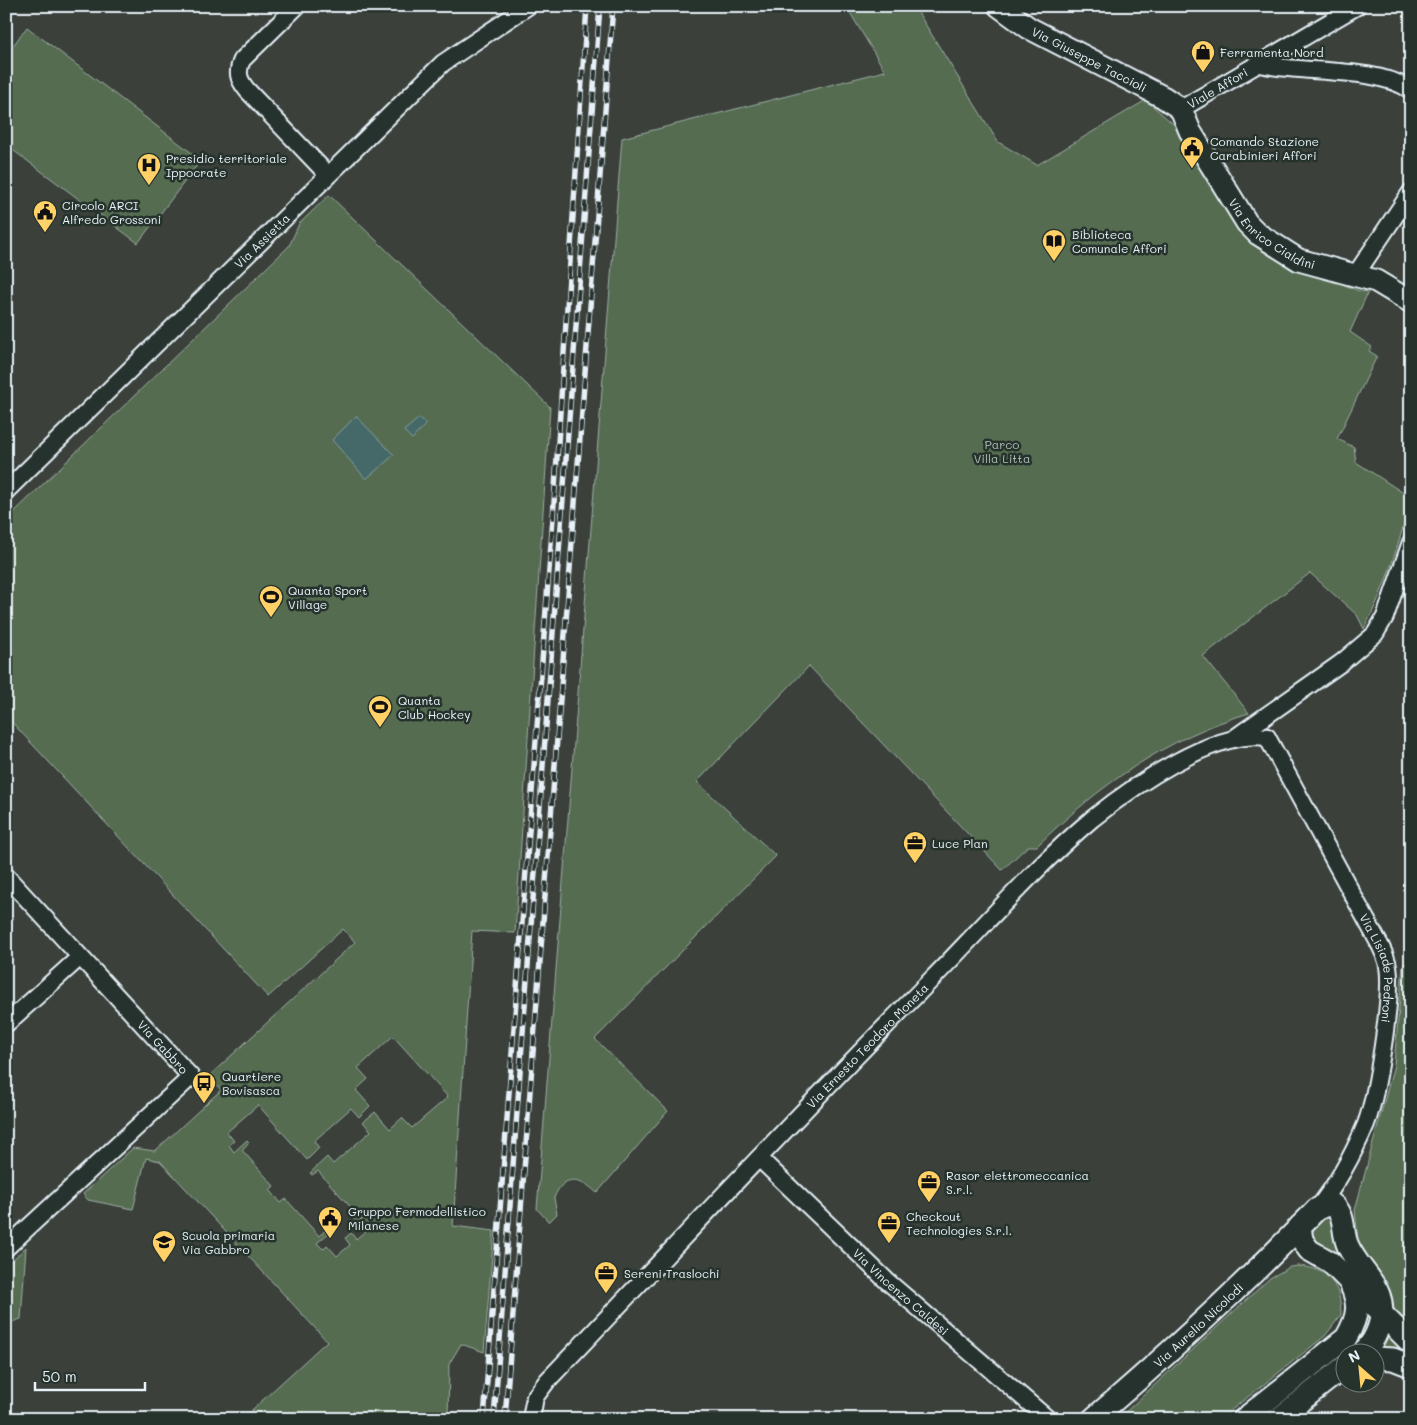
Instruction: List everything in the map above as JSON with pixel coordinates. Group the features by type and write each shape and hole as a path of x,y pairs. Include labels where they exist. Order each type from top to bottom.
{"street":[{"path":"297,6 242,60 238,69 239,79 246,90 327,174"},
{"name":"Via Assietta","path":"6,491 327,174 443,63 528,6"},
{"name":"Via Giuseppe Taccioli","path":"999,6 1030,28 1170,100 1181,109"},
{"path":"1260,64 1357,6"},
{"name":"Viale Affori","path":"1181,109 1260,64 1284,70 1367,75 1401,84 1411,90"},
{"name":"Via Enrico Cialdini","path":"1181,109 1190,131 1253,229 1267,241 1299,260 1354,277 1376,281 1411,302"},
{"path":"1354,277 1411,192"},
{"name":"Via Ernesto Teodoro Moneta","path":"531,1419 535,1397 547,1382 759,1158 1067,841 1094,818 1158,772 1236,737 1278,708 1375,634 1385,617 1411,542"},
{"path":"1266,737 1278,708"},
{"name":"Via Ernesto Teodoro Moneta","path":"1236,737 1266,737"},
{"name":"Via Lisiade Pedroni","path":"1266,737 1380,944 1388,966 1388,998 1379,1069 1366,1122 1339,1181 1317,1209 1300,1226"},
{"name":"Via Gabbro","path":"6,876 190,1077 6,1248"},
{"path":"6,1024 80,957"},
{"name":"Via Vincenzo Caldesi","path":"759,1158 887,1281 1048,1419"},
{"path":"1317,1209 1332,1204 1338,1209 1342,1215 1347,1244 1352,1255 1377,1289 1383,1314 1371,1342"},
{"path":"1300,1226 1302,1240 1309,1250 1330,1262 1347,1277 1411,1344"},
{"name":"Via Aurelio Nicolodi","path":"1093,1419 1169,1352 1269,1258 1300,1226"},
{"path":"1269,1258 1309,1250"},
{"path":"1244,1419 1346,1338 1356,1319 1358,1309 1347,1277"},
{"path":"1384,1359 1393,1359 1411,1366"},
{"path":"1278,1419 1334,1376"}],"green space":[{"name":"Parco Villa Litta","path":"846,6 914,6 998,142 1037,165 1146,100 1180,130 1267,252 1359,291 1368,292 1350,332 1372,347 1369,351 1377,356 1337,439 1354,447 1356,462 1411,498 1391,565 1364,629 1357,615 1310,573 1203,656 1249,713 1219,723 1190,736 1135,766 1084,804 1037,846 1028,846 1002,870 809,666 697,782 776,856 595,1039 668,1111 597,1193 579,1181 573,1180 563,1184 554,1198 557,1214 549,1222 537,1209 622,138 885,71"},
{"path":"27,27 201,160 138,243 6,145 6,55"},
{"name":"Quanta Sport Village","path":"329,195 550,407 515,933 472,931 453,1226 494,1231 484,1352 461,1344 449,1364 448,1419 242,1419 327,1341 160,1161 146,1158 133,1209 88,1200 83,1194 133,1148 155,1151 221,1090 209,1076 355,942 343,929 268,997 6,716 6,520 289,246 299,224","holes":["393,1036 448,1097 412,1128 402,1118 390,1129 375,1112 363,1122 371,1131 333,1164 327,1157 310,1173 312,1175 318,1171 356,1213 352,1217 357,1223 361,1219 369,1228 356,1239 351,1233 345,1238 350,1245 337,1256 327,1245 323,1249 317,1243 331,1231 328,1228 319,1236 286,1199 281,1203 270,1190 274,1186 242,1150 249,1142 247,1140 234,1152 229,1145 234,1141 227,1132 258,1105 307,1160 319,1148 314,1141 351,1108 359,1117 370,1106 356,1090 368,1079 358,1068"]},
{"path":"1411,960 1411,1325 1391,1306 1386,1285 1358,1240 1355,1210 1394,1065 1403,965"},
{"path":"1326,1215 1331,1216 1363,1277 1313,1244 1309,1222"},
{"path":"26,1247 21,1319 12,1322 6,1316 6,1266"},
{"path":"1298,1266 1318,1270 1325,1274 1336,1287 1339,1295 1341,1315 1325,1336 1220,1419 1118,1419 1270,1278 1290,1267"},
{"path":"1387,1329 1411,1352 1411,1357 1384,1348 1384,1342 1381,1342"}],"water":[{"path":"356,416 394,455 366,479 332,440"},
{"path":"419,418 426,424 412,439 404,431"}],"railway":[{"path":"484,1419 553,518 587,6"},
{"path":"494,1419 600,6"},
{"path":"505,1419 613,6"}],"place":[{"name":"Ferramenta Nord","path":"1203,73"},
{"name":"Comando Stazione Carabinieri Affori","path":"1192,169"},
{"name":"Presidio territoriale Ippocrate","path":"149,186"},
{"name":"Circolo ARCI Alfredo Grossoni","path":"45,233"},
{"name":"Biblioteca Comunale Affori","path":"1054,262"},
{"name":"Quanta Sport Village","path":"271,618"},
{"name":"Quanta Club Hockey","path":"380,728"},
{"name":"Luce Plan","path":"915,864"},
{"name":"Quartiere Bovisasca","path":"204,1104"},
{"name":"Rasor elettromeccanica S.r.l.","path":"929,1203"},
{"name":"Gruppo Fermodellistico Milanese","path":"330,1239"},
{"name":"Checkout Technologies S.r.l.","path":"889,1244"},
{"name":"Scuola primaria Via Gabbro","path":"164,1263"},
{"name":"Sereni Traslochi","path":"606,1294"}]}
